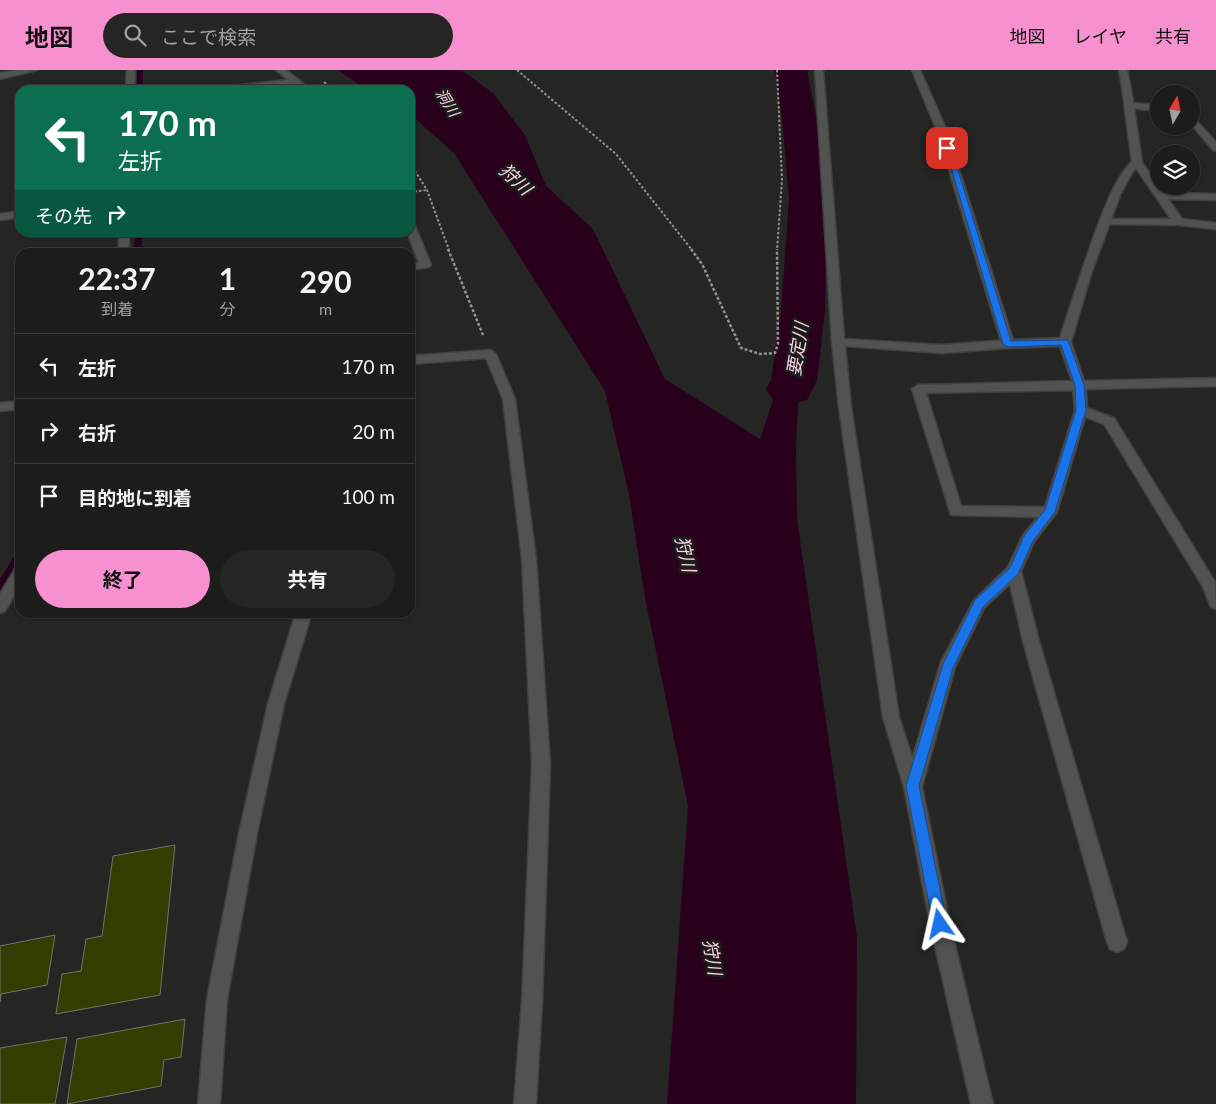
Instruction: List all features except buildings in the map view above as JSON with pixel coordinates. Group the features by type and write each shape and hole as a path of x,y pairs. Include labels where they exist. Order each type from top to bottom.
{"street":[{"path":"0,88 1,76 33,70"},
{"path":"130,85 131,70"},
{"path":"280,70 300,85"},
{"path":"819,70 838,342 845,407 891,717 913,786 940,924 982,1104"},
{"path":"916,70 942,130 1008,344"},
{"path":"1123,70 1131,106 1130,125 1137,162 1179,222"},
{"path":"269,85 296,82"},
{"path":"1131,106 1150,107"},
{"path":"1200,129 1216,148"},
{"path":"913,786 947,667 979,604 1014,571 1028,539 1050,512 1081,410 1080,385 1065,342 1084,274 1115,195 1129,170 1137,162"},
{"path":"1160,196 1216,196"},
{"path":"0,217 15,215"},
{"path":"1106,222 1179,222 1216,226"},
{"path":"414,237 426,266 415,267"},
{"path":"838,342 942,349 1065,342"},
{"path":"415,360 490,354 509,399 529,559 541,765 532,1002 525,1104"},
{"path":"1050,512 956,511 918,389 1216,382"},
{"path":"0,407 15,406"},
{"path":"1081,410 1109,421 1210,586 1216,603"},
{"path":"1014,571 1032,641 1118,942"},
{"path":"0,607 15,582"},
{"path":"209,1104 218,999 248,833 276,704 302,618"}],"path":[{"path":"518,70 616,154 702,264 741,348 760,354 775,353 778,344 776,271 782,180 777,70"},
{"path":"415,171 427,190 446,245 470,299 490,354"},
{"path":"415,191 427,190"}],"water":[{"path":"338,70 461,70 493,93 525,135 546,186 593,229 665,379 760,439 803,311 796,444 797,519 857,937 856,1104 667,1104 688,806 645,598 629,495 605,391 454,153 415,118 415,85 360,85"}],"waterway":[{"path":"140,70 140,85"},
{"name":"要定川","path":"790,389 794,380 803,311 808,199 799,117 791,70"},
{"path":"138,248 139,237"},
{"path":"0,587 15,563"}],"route":[{"path":"940,924 913,786 947,667 979,604 1014,571 1028,539 1050,512 1081,410 1080,385 1065,342 1008,344 947,148"}],"water label":[{"name":"洞川","path":"448,102"},
{"name":"狩川","path":"516,179"},
{"name":"狩川","path":"686,554"},
{"name":"狩川","path":"713,957"}]}
